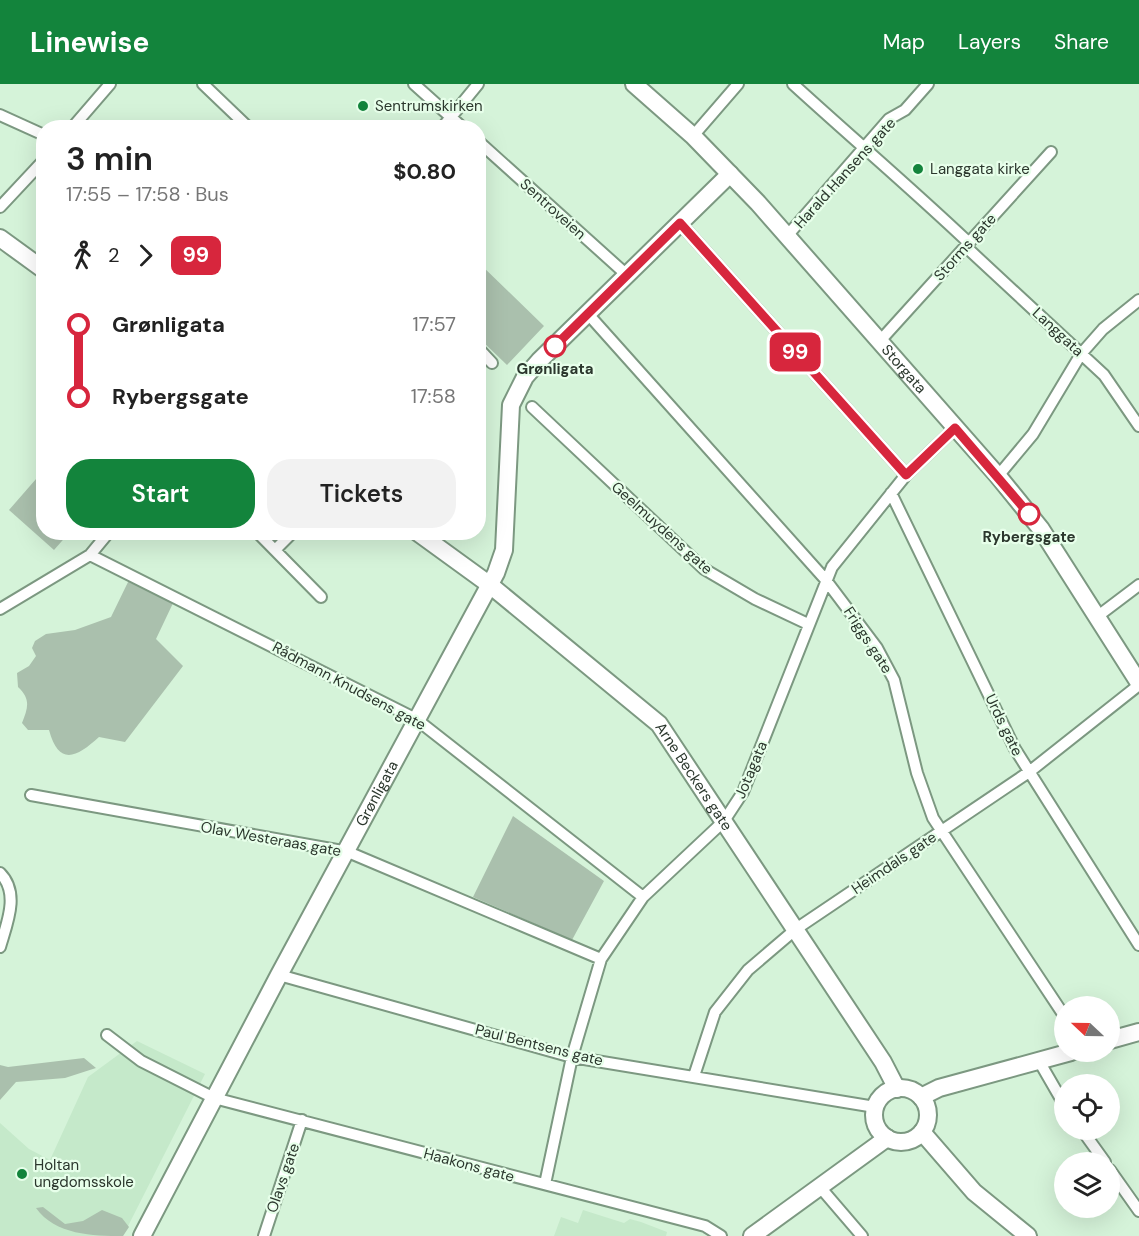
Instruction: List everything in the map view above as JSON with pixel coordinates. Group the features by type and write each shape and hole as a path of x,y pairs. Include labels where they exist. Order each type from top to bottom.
{"main road":[{"name":"Storgata","path":"634,84 693,136 730,174 998,476 1041,529 1098,615 1139,684"},
{"name":"Grønligata","path":"142,1236 279,975 348,852 416,719 490,585 504,550 507,444 511,405 517,390 539,362 730,174"},
{"path":"0,238 36,264"},
{"name":"Arne Beckers gate","path":"428,540 490,585 659,724 883,1062 897,1089"},
{"path":"1120,1037 1139,1032"},
{"path":"921,1097 939,1088 1054,1057"},
{"path":"897,1089 910,1090 921,1097 928,1114 922,1132 906,1142 887,1138 875,1121 875,1107 881,1097 897,1089"},
{"path":"922,1132 974,1192 1028,1236"},
{"path":"752,1236 887,1138"}],"street":[{"path":"79,120 110,84"},
{"path":"203,84 237,120"},
{"path":"414,84 455,120"},
{"path":"448,120 478,84"},
{"path":"693,136 738,84"},
{"name":"Langgata","path":"793,84 866,147 1104,375 1139,426"},
{"name":"Harald Hansens gate","path":"788,237 889,119 905,110 928,84"},
{"path":"0,115 36,131"},
{"name":"Sentroveien","path":"486,148 628,276"},
{"name":"Storms gate","path":"879,342 1051,152"},
{"path":"0,207 36,169"},
{"path":"680,223 906,475"},
{"path":"998,476 1046,416 1081,354 1103,329 1139,300"},
{"name":"Friggs gate","path":"588,314 825,579 876,648 894,680 917,773 933,818 1054,1000"},
{"path":"486,357 492,363"},
{"name":"Geelmuydens gate","path":"532,407 704,569 755,599 808,624"},
{"name":"Jotagata","path":"545,1184 572,1056 601,959 643,897 724,820 743,792 825,579 906,475 955,428"},
{"name":"Urds gate","path":"891,493 1029,772 1139,945"},
{"path":"0,609 90,555 102,540"},
{"path":"265,540 321,597"},
{"path":"275,550 284,540"},
{"name":"Rådmann Knudsens gate","path":"90,555 416,719 643,897"},
{"path":"1098,615 1139,585"},
{"name":"Heimdals gate","path":"694,1076 716,1012 748,970 796,929 1029,772 1139,684"},
{"name":"Olav Westeraas gate","path":"31,795 348,852 601,959"},
{"path":"0,873 9,883 11,899 0,946"},
{"name":"Paul Bentsens gate","path":"279,975 572,1056 875,1107"},
{"path":"107,1035 141,1061 214,1098"},
{"path":"1039,1061 1054,1087"},
{"name":"Haakons gate","path":"214,1098 705,1226 721,1236"},
{"name":"Olavs gate","path":"264,1236 302,1120"},
{"path":"1120,1184 1139,1211"},
{"path":"820,1187 862,1236"}],"shaded area":[{"path":"486,270 544,326 507,365 486,345"},
{"path":"36,479 36,534 9,510"},
{"path":"43,540 63,540 54,550"},
{"path":"129,580 174,601 156,639 183,666 125,742 99,737 83,750 70,755 63,754 53,742 49,730 28,730 22,723 27,700 18,687 17,673 29,666 36,656 32,648 35,641 46,634 75,630 111,617"},
{"path":"513,816 604,881 572,940 473,897"},
{"path":"137,1041 205,1074 123,1236 0,1236 0,1123 29,1149 50,1160 88,1077"},
{"path":"84,1058 96,1068 65,1078 16,1082 0,1100 0,1065 8,1067"},
{"path":"43,1207 65,1224 83,1221 102,1210 122,1218 129,1227 123,1236 75,1232 53,1224 44,1217 36,1208"},
{"path":"583,1210 624,1223 630,1219 641,1222 667,1232 666,1236 554,1236 561,1217 578,1223"}],"bus line":[{"name":"99","path":"555,346 680,223 906,475 955,428 1029,514"}],"place":[{"name":"Sentrumskirken","path":"363,106"},
{"name":"Langgata kirke","path":"918,169"},
{"name":"Grønligata","path":"555,346"},
{"name":"Rybergsgate","path":"1029,514"},
{"name":"Holtan ungdomsskole","path":"22,1174"}]}
